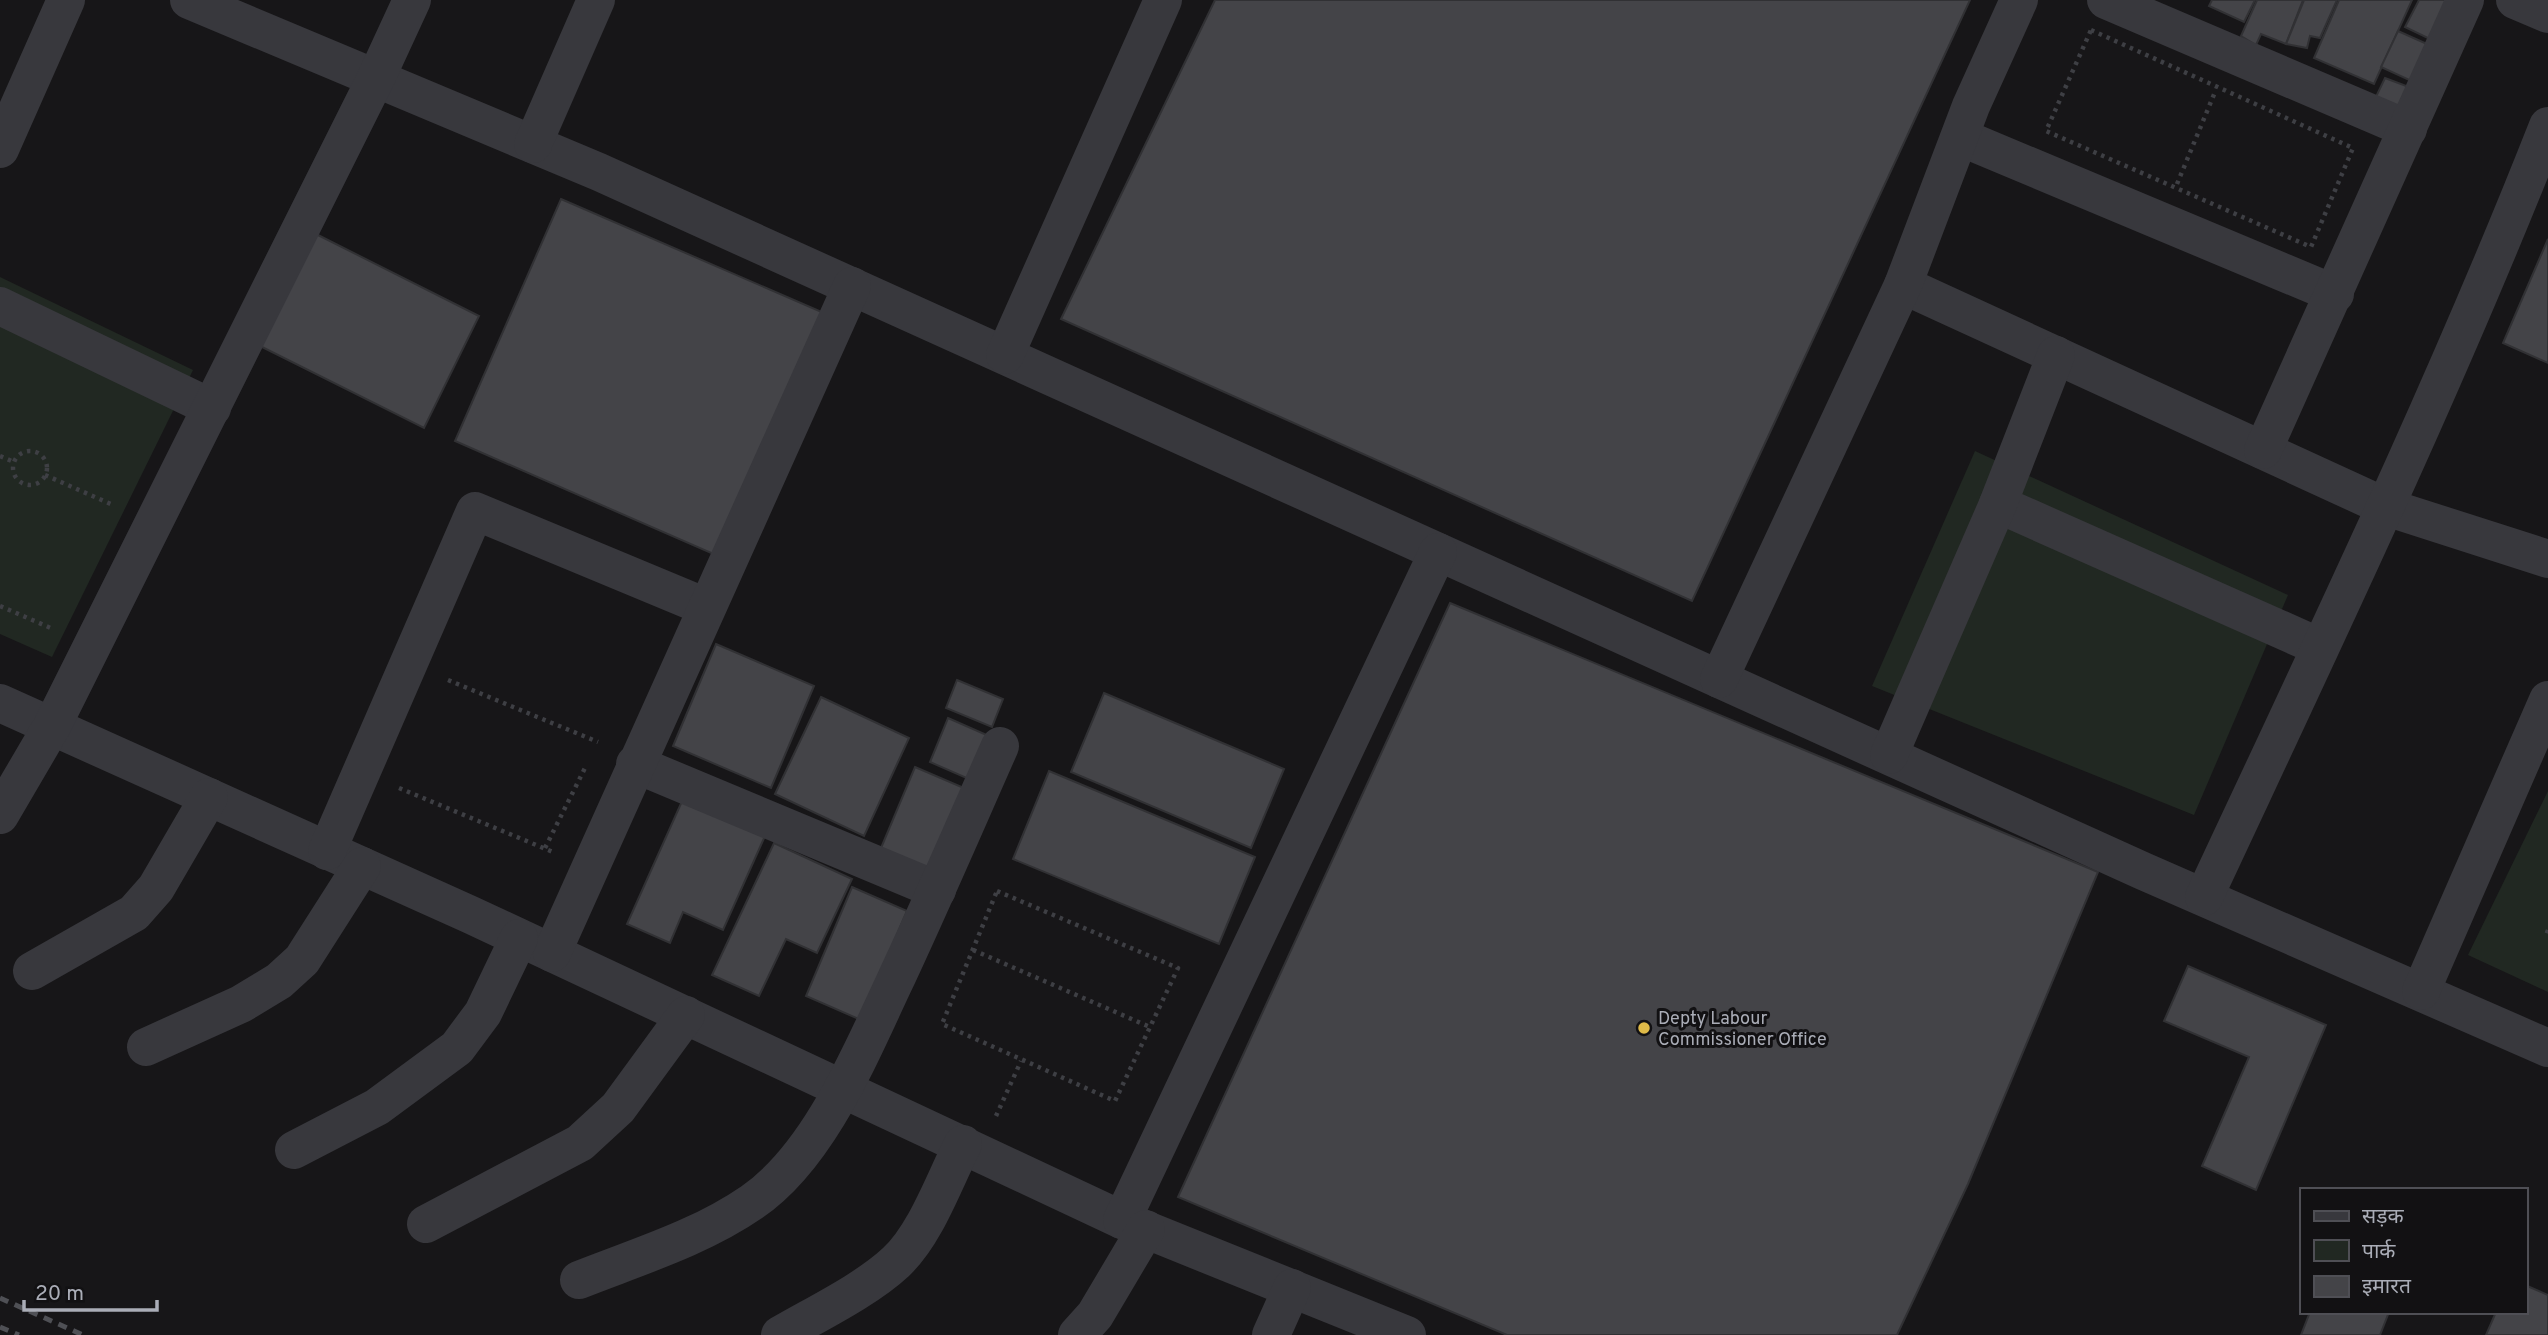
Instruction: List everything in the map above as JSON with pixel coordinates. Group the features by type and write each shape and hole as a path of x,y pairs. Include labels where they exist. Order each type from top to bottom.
{"street":[{"path":"0,149 66,0"},
{"path":"189,0 533,144 2204,897 2548,1048"},
{"path":"0,814 52,726 376,78 412,0"},
{"path":"533,144 596,0"},
{"path":"1005,355 1163,0"},
{"path":"1719,678 1903,285 1971,106 2019,0"},
{"path":"2106,0 2408,129"},
{"path":"2263,450 2465,0"},
{"path":"2515,0 2548,14"},
{"path":"2204,897 2386,507 2500,249 2548,126"},
{"path":"1960,137 2335,294"},
{"path":"1903,285 2386,507 2548,559"},
{"path":"294,1150 377,1107 457,1048 535,945 635,764 852,286"},
{"path":"0,306 212,408"},
{"path":"1889,755 1997,504 2056,355"},
{"path":"1997,504 2320,648"},
{"path":"327,851 475,511 706,607"},
{"path":"1077,1335 1095,1315 1438,552"},
{"path":"2421,991 2539,744 2548,700"},
{"path":"0,703 535,945 1134,1224 1407,1335"},
{"path":"579,1280 708,1228 753,1201 787,1173 844,1089 937,890 1000,746"},
{"path":"635,764 937,890"},
{"path":"32,971 134,913 156,888 209,797"},
{"path":"146,1048 241,1004 279,981 302,960 362,866"},
{"path":"426,1224 579,1143 618,1108 686,1015"},
{"path":"780,1335 877,1277 896,1262 911,1244 971,1148"},
{"path":"1271,1335 1292,1288"}],"path":[{"path":"2091,30 2353,148 2311,247 2176,189 2046,131 2091,30"},
{"path":"2176,189 2217,87"},
{"path":"26,452 36,452 45,459 46,474 38,483 26,484 14,474 14,462 26,452"},
{"path":"0,456 14,462"},
{"path":"46,474 113,505 119,493"},
{"path":"0,606 53,630 59,617"},
{"path":"436,675 598,741 592,753"},
{"path":"390,785 545,848 586,765"},
{"path":"997,891 1178,968 1150,1027 1115,1101 942,1024 997,891"},
{"path":"973,950 1150,1027"},
{"path":"971,1148 1021,1061"}],"green space":[{"path":"0,277 193,370 52,657 0,634"},
{"path":"1975,451 2288,595 2194,815 1872,686"},
{"path":"2548,791 2548,992 2468,955"}],"building":[{"path":"1215,0 1970,0 1692,601 1061,319"},
{"path":"2212,0 2255,0 2244,22 2209,6"},
{"path":"2257,0 2303,0 2286,44 2261,34 2256,45 2241,36"},
{"path":"2304,0 2337,0 2320,38 2310,36 2307,48 2286,44"},
{"path":"2339,0 2412,0 2374,84 2314,58"},
{"path":"2419,0 2457,0 2438,43 2405,27"},
{"path":"2398,31 2436,48 2420,85 2381,67"},
{"path":"2385,78 2417,90 2406,118 2373,103"},
{"path":"561,199 824,313 718,556 455,441"},
{"path":"314,233 479,316 424,428 258,345"},
{"path":"2548,239 2548,363 2503,343"},
{"name":"Depty Labour Commissioner Office","path":"1450,603 2098,872 1968,1184 1897,1335 1507,1335 1178,1197"},
{"path":"716,644 814,686 771,788 673,746"},
{"path":"957,680 1003,699 992,727 946,708"},
{"path":"1104,693 1284,769 1251,848 1071,772"},
{"path":"821,697 909,738 864,836 775,794"},
{"path":"948,718 989,736 971,780 930,762"},
{"path":"915,767 964,788 929,869 881,848"},
{"path":"1049,771 1255,857 1219,944 1013,859"},
{"path":"687,790 769,827 723,930 683,912 670,943 627,924"},
{"path":"774,843 852,879 817,953 786,939 759,996 712,975"},
{"path":"852,887 907,911 861,1020 806,996"},
{"path":"2188,966 2326,1025 2256,1190 2202,1166 2249,1057 2164,1021"},
{"path":"2527,1286 2548,1295 2548,1335 2486,1335 2495,1314 2527,1314"},
{"path":"2309,1314 2388,1314 2380,1335 2301,1335"}],"railway":[{"path":"0,1298 83,1335"},
{"path":"0,1327 19,1335"}],"place":[{"name":"Depty Labour Commissioner Office","path":"1644,1028"}]}
